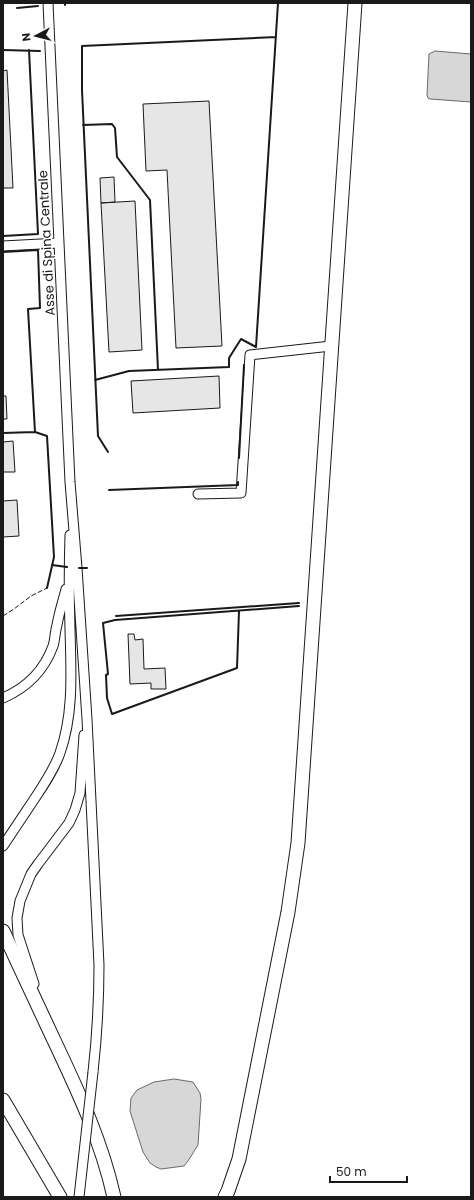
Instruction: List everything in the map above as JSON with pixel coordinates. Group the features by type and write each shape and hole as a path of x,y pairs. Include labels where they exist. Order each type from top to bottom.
{"main road":[{"path":"225,1197 239,1159 288,912 298,842 355,3"},
{"path":"3,931 80,1095 96,1134 108,1171 114,1197"},
{"path":"3,1100 60,1197"}],"street":[{"name":"Asse di Spina Centrale","path":"48,3 70,482"},
{"path":"3,246 59,243"},
{"path":"198,494 241,494 250,354 331,346"},
{"path":"3,846 42,788 60,754 65,738 72,687 69,576 70,482"},
{"path":"70,482 78,568 88,719 99,965 97,1032 79,1197"},
{"path":"3,698 25,686 38,673 48,659 54,645 57,625 69,576"},
{"path":"46,1022 18,935 17,918 20,901 31,874 65,828 75,810 80,793 83,739 88,719"}],"shaded area":[{"path":"435,51 471,54 471,102 428,98 429,54"},
{"path":"174,1079 193,1082 200,1093 201,1099 198,1145 184,1166 161,1169 150,1163 143,1152 130,1111 131,1098 137,1090 154,1082"}],"building":[{"path":"7,70 13,188 3,188 3,71"},
{"path":"209,101 222,346 176,348 167,170 146,171 143,104"},
{"path":"114,177 115,202 101,203 100,178"},
{"path":"135,201 142,350 109,352 101,203"},
{"path":"219,376 220,408 133,413 131,381"},
{"path":"3,396 6,396 7,419 3,419"},
{"path":"13,441 15,472 3,472 3,442"},
{"path":"17,500 19,536 3,537 3,501"},
{"path":"128,634 134,634 135,640 143,639 144,669 165,668 166,689 151,689 151,683 130,684"}],"fence":[{"path":"3,616 31,596 47,588"}],"wall":[{"path":"95,380 129,371 229,367 229,358 241,339 256,347 278,3"},
{"path":"17,8 38,6"},
{"path":"108,452 98,436 82,90 82,46 276,37"},
{"path":"3,50 40,51"},
{"path":"3,236 38,234 29,50"},
{"path":"83,125 112,124 115,128 117,157 150,200 158,370"},
{"path":"3,252 38,250 40,308 28,309 35,432 47,436 54,557 47,588"},
{"path":"239,458 244,365"},
{"path":"3,433 35,432"},
{"path":"109,490 238,485 238,482"},
{"path":"52,565 67,567"},
{"path":"79,568 87,568"},
{"path":"116,616 299,603"},
{"path":"239,611 237,668 112,714 107,698 106,675 108,674 103,623 115,620 299,606"}]}
